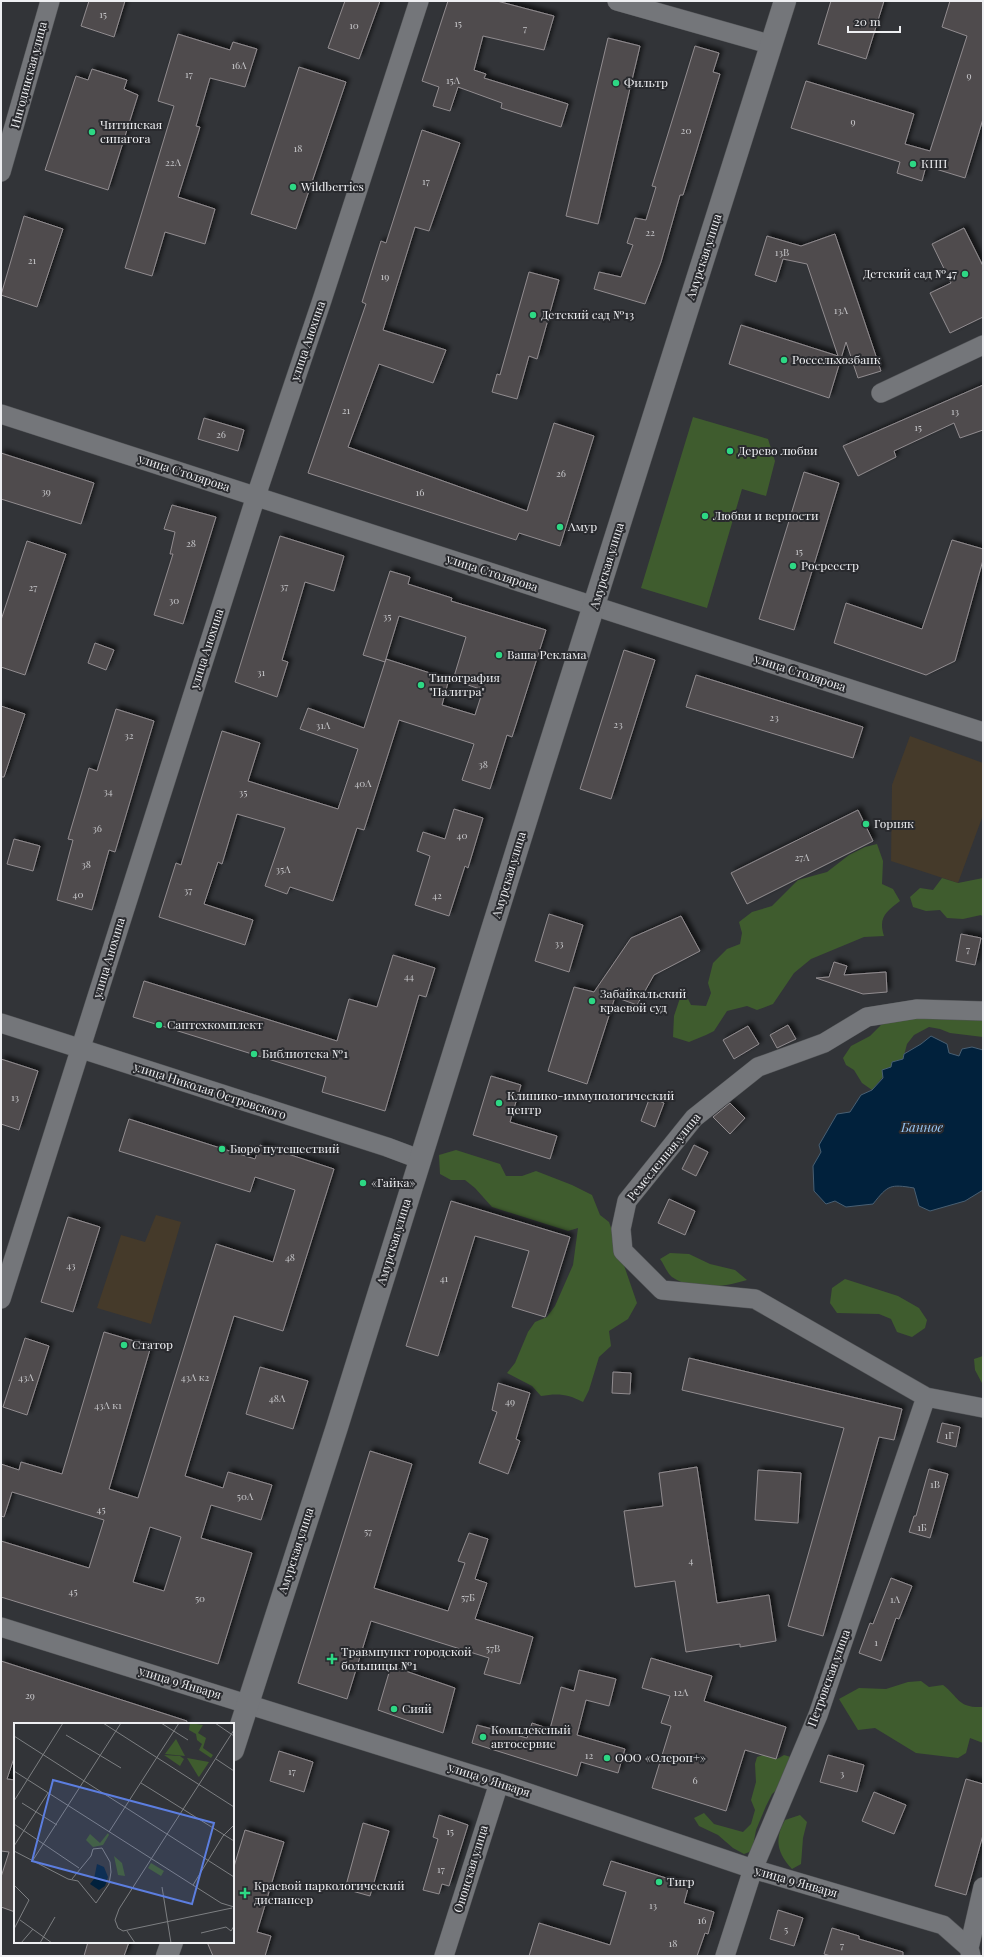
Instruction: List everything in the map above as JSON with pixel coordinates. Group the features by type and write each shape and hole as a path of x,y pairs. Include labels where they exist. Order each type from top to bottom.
{"main road":[{"name":"Амурская улица","path":"234,1746 246,1703 337,1427 419,1159 785,1"},
{"path":"167,1956 172,1943"}],"street":[{"name":"Ингодинская улица","path":"1,172 50,1"},
{"name":"улица Анохина","path":"1,1299 256,496 322,300 419,1"},
{"path":"617,1 772,45"},
{"path":"881,393 983,346"},
{"name":"улица Столярова","path":"1,414 983,732"},
{"name":"Ремесленная улица","path":"983,1011 917,1009 867,1017 824,1043 758,1067 694,1118 627,1201 621,1229 623,1251 662,1290 755,1299 926,1397 983,1408"},
{"name":"улица Николая Островского","path":"1,1023 387,1147 419,1159"},
{"name":"Петровская улица","path":"725,1956 753,1870 818,1715 926,1397"},
{"name":"улица 9 Января","path":"1,1627 498,1782 753,1870 943,1925 970,1952"},
{"name":"Ононская улица","path":"444,1956 498,1782"},
{"path":"970,1952 983,1887"}],"shaded area":[{"path":"910,736 983,763 983,815 958,883 891,861 892,785"},
{"path":"156,1215 181,1222 151,1324 97,1308 121,1235 145,1242"}],"green space":[{"path":"693,417 768,439 775,461 766,496 742,489 707,608 641,588"},
{"path":"877,844 883,861 882,884 893,889 900,901 884,916 882,929 884,936 864,937 811,959 794,973 773,1004 757,1010 747,1006 727,1011 714,1031 689,1042 673,1037 674,1016 683,989 691,1005 706,1006 711,993 708,983 713,963 727,949 740,944 742,933 739,922 752,912 772,906 798,880 827,872 849,855 865,847"},
{"path":"942,878 958,883 983,878 983,917 981,915 963,919 947,918 940,910 926,911 913,907 910,897 920,888 933,890"},
{"path":"983,1017 983,1037 950,1033 929,1027 914,1035 907,1044 903,1059 892,1062 891,1067 872,1090 862,1083 854,1070 846,1065 843,1058 851,1046 870,1036 881,1025 898,1018"},
{"path":"456,1150 500,1164 506,1176 522,1176 536,1171 572,1185 592,1195 600,1215 609,1222 637,1303 628,1319 609,1331 611,1346 599,1357 589,1390 583,1402 563,1395 541,1396 532,1386 507,1373 515,1363 528,1332 535,1322 547,1317 555,1306 573,1265 578,1228 568,1231 492,1207 475,1188 465,1180 451,1180 440,1174 439,1155"},
{"path":"670,1253 689,1254 710,1264 735,1270 747,1280 729,1285 709,1287 690,1285 681,1282 670,1275 660,1259"},
{"path":"845,1279 898,1296 919,1308 927,1320 925,1328 912,1337 897,1332 891,1319 879,1314 837,1313 830,1303 832,1288"},
{"path":"983,1356 983,1385 975,1370 974,1359"},
{"path":"921,1681 929,1687 943,1685 963,1704 968,1706 983,1707 983,1743 970,1738 966,1753 958,1758 916,1753 875,1728 858,1730 839,1699 859,1688 886,1689 908,1682"},
{"path":"766,1754 777,1759 784,1755 794,1758 783,1784 772,1794 766,1806 756,1830 752,1851 744,1854 733,1848 718,1835 699,1826 694,1818 704,1813 714,1824 743,1832 751,1824 755,1810 751,1800 756,1782 755,1764 757,1757"},
{"path":"800,1815 807,1822 803,1838 801,1864 792,1869 780,1851 778,1840 779,1833 785,1820"}],"water":[{"name":"Банное","path":"931,1036 947,1044 949,1053 959,1056 962,1049 972,1047 983,1050 983,1190 965,1201 930,1211 919,1206 914,1188 900,1186 890,1187 882,1193 873,1204 846,1207 835,1201 826,1204 814,1191 813,1166 821,1152 819,1145 837,1114 850,1112 861,1095 872,1090 883,1078 882,1070 891,1067 892,1062 903,1059 904,1054"}],"building":[{"path":"89,1 125,1 114,37 81,26"},
{"path":"345,1 380,1 359,59 328,48"},
{"path":"448,1 497,1 554,16 544,50 483,36 474,70 486,74 484,78 568,104 561,127 501,108 502,103 458,87 450,111 433,106 439,87 422,81"},
{"path":"831,1 884,1 866,59 818,44"},
{"path":"950,1 983,1 983,119 965,178 926,166 922,181 897,173 900,162 791,128 806,81 914,114 905,144 930,151 967,36 942,27"},
{"path":"178,34 230,50 233,42 257,49 245,87 210,78 196,126 200,127 178,197 215,209 205,244 165,232 152,276 125,268 174,106 158,101"},
{"path":"608,38 640,46 598,224 566,216"},
{"path":"695,46 719,53 713,72 720,74 683,195 680,195 661,262 645,304 594,289 599,272 621,277 633,245 627,243 635,218 646,220 656,187 652,186"},
{"path":"299,67 346,82 296,229 251,214"},
{"name":"Читинская синагога","path":"92,69 127,80 124,89 138,95 108,190 45,170 76,76 88,80"},
{"path":"422,130 460,143 429,231 415,227 383,330 446,350 433,383 379,364 348,447 527,511 554,423 594,436 560,546 519,533 516,540 308,473 366,304 362,302 381,241 386,243"},
{"path":"24,216 63,229 37,307 1,295"},
{"name":"Детский сад №47","path":"964,228 983,266 983,317 950,333 930,293 951,283 932,244"},
{"path":"835,234 881,371 858,378 846,342 829,398 729,364 741,325 838,356 807,264 783,259 776,282 755,275 767,236 801,246"},
{"name":"Детский сад №13","path":"529,272 559,280 537,359 529,356 517,399 492,392 497,374 500,375"},
{"path":"983,385 983,430 960,438 954,423 894,451 896,457 858,476 843,446"},
{"path":"204,418 244,430 238,451 198,439"},
{"path":"1,453 94,483 81,524 1,499"},
{"path":"804,472 839,483 794,630 759,619"},
{"path":"172,505 216,517 183,624 154,615 173,554 170,554 175,532 164,529"},
{"path":"280,536 344,556 334,591 305,582 282,660 288,662 277,697 235,682"},
{"path":"952,540 983,549 983,560 955,661 926,675 834,643 846,603 922,629"},
{"path":"27,541 66,554 25,675 1,667 1,620"},
{"path":"390,571 410,577 408,584 452,598 451,601 546,630 512,737 507,735 490,789 462,780 474,744 399,720 364,830 357,828 333,901 290,887 287,894 265,886 285,828 237,814 222,864 218,862 204,904 253,920 245,945 159,917 176,863 181,865 222,731 260,743 248,781 338,809 358,749 300,729 308,708 364,728 386,659 449,679 442,705 475,715 483,690 453,680 466,637 399,616 385,662 363,655"},
{"path":"95,643 114,650 106,670 88,663"},
{"path":"624,650 655,660 611,799 580,789"},
{"path":"696,675 863,727 853,758 686,707"},
{"path":"1,706 25,714 4,777 1,777"},
{"path":"116,709 154,721 115,852 109,850 92,910 57,900 73,840 68,839 89,768 97,771"},
{"path":"454,809 483,818 468,868 465,866 449,916 415,905 430,856 417,851 423,832 445,839"},
{"path":"858,810 873,841 747,904 731,873"},
{"path":"14,839 40,846 33,871 7,864"},
{"path":"549,914 583,925 569,972 535,961"},
{"name":"Забайкальский краевой суд","path":"681,916 700,951 654,975 637,1005 615,997 587,1084 548,1071 574,987 594,992 631,938"},
{"path":"961,934 981,938 975,965 956,961"},
{"path":"393,955 435,968 426,997 419,995 385,1111 322,1092 326,1077 133,1017 144,981 337,1041 349,999 377,1007"},
{"path":"834,962 847,966 844,975 886,972 887,992 863,994 816,978 829,977"},
{"path":"788,1025 796,1039 777,1048 770,1035"},
{"path":"748,1026 759,1044 734,1059 723,1040"},
{"path":"1,1059 38,1071 19,1130 1,1124"},
{"name":"Клинико-иммунологический центр","path":"491,1076 521,1085 510,1122 557,1136 550,1159 473,1135"},
{"path":"650,1097 664,1103 655,1127 641,1121"},
{"path":"730,1103 745,1118 730,1134 713,1117"},
{"path":"129,1119 255,1159 260,1145 334,1169 283,1331 234,1316 185,1476 223,1488 228,1472 272,1485 261,1520 211,1505 201,1538 252,1553 218,1664 1,1597 1,1541 89,1568 104,1520 12,1492 4,1517 1,1516 1,1464 19,1470 21,1462 62,1474 104,1332 151,1346 109,1489 138,1498 216,1244 273,1262 295,1190 255,1177 250,1192 119,1151","holes":["150,1527 181,1537 164,1591 133,1582"]},
{"path":"694,1145 708,1152 696,1176 682,1169"},
{"path":"669,1199 695,1211 685,1235 658,1223"},
{"path":"451,1201 570,1237 545,1317 512,1307 529,1251 475,1236 438,1356 406,1346"},
{"path":"68,1217 100,1227 73,1312 41,1302"},
{"path":"25,1338 49,1346 27,1415 3,1407"},
{"path":"689,1358 902,1409 894,1440 879,1437 823,1636 788,1626 844,1428 682,1390"},
{"path":"260,1367 308,1381 293,1429 246,1414"},
{"path":"613,1372 631,1373 630,1394 612,1393"},
{"path":"498,1383 530,1393 516,1439 520,1441 508,1474 479,1463 497,1412 492,1410"},
{"path":"942,1423 960,1427 956,1447 937,1442"},
{"path":"370,1451 412,1464 374,1588 448,1611 465,1563 458,1561 469,1533 488,1539 475,1579 487,1583 475,1619 533,1637 520,1684 484,1674 489,1658 371,1621 347,1699 298,1683"},
{"path":"697,1467 717,1603 769,1595 776,1641 740,1647 740,1644 686,1652 675,1581 635,1587 624,1511 663,1506 659,1473"},
{"path":"929,1469 948,1474 930,1538 909,1532 914,1516 916,1516"},
{"path":"758,1470 801,1473 798,1523 755,1520"},
{"path":"891,1578 912,1586 899,1619 896,1618 881,1661 859,1653 870,1623 873,1624"},
{"path":"651,1658 712,1676 704,1701 786,1727 776,1759 745,1750 726,1811 652,1788 671,1726 661,1723 670,1696 642,1688"},
{"path":"1,1661 187,1721 186,1723 14,1723 14,1758 7,1779 14,1780 14,1912 1,1907 1,1877 9,1852 1,1851"},
{"path":"391,1666 455,1688 443,1733 378,1710"},
{"path":"579,1670 616,1679 609,1706 586,1700 577,1735 625,1749 618,1773 581,1762 577,1776 472,1743 477,1725 527,1738 532,1723 550,1729 561,1687 574,1691"},
{"path":"279,1751 313,1762 304,1792 270,1781"},
{"path":"828,1755 864,1765 857,1792 820,1782"},
{"path":"966,1779 983,1784 983,1835 966,1895 935,1886"},
{"path":"874,1792 906,1805 894,1834 862,1821"},
{"path":"439,1815 468,1825 449,1886 442,1884 439,1894 423,1890 438,1839 433,1837"},
{"path":"363,1823 389,1831 370,1896 345,1889"},
{"path":"245,1830 284,1842 257,1932 271,1936 265,1956 213,1956 207,1943 234,1943 234,1867"},
{"path":"611,1861 689,1885 684,1903 714,1912 708,1934 705,1933 697,1956 529,1956 539,1923 610,1945 626,1892 603,1885"},
{"path":"778,1910 803,1918 794,1946 770,1939"},
{"path":"832,1928 859,1936 859,1939 903,1952 903,1956 831,1956 824,1954"},
{"path":"88,1943 129,1943 124,1956 84,1956"}],"place":[{"name":"Фильтр","path":"616,83"},
{"name":"Читинская синагога","path":"92,132"},
{"name":"КПП","path":"913,164"},
{"name":"Wildberries","path":"293,187"},
{"name":"Детский сад №47","path":"965,274"},
{"name":"Детский сад №13","path":"533,315"},
{"name":"Россельхозбанк","path":"784,360"},
{"name":"Дерево любви","path":"730,451"},
{"name":"Любви и верности","path":"705,516"},
{"name":"Амур","path":"560,527"},
{"name":"Росреестр","path":"793,566"},
{"name":"Ваша Реклама","path":"499,655"},
{"name":"Типография \"Палитра\"","path":"421,685"},
{"name":"Горняк","path":"866,824"},
{"name":"Забайкальский краевой суд","path":"592,1001"},
{"name":"Сантехкомплект","path":"159,1025"},
{"name":"Библиотека №1","path":"254,1054"},
{"name":"Клинико-иммунологический центр","path":"499,1103"},
{"name":"Бюро путешествий","path":"222,1149"},
{"name":"«Гайка»","path":"363,1183"},
{"name":"Статор","path":"124,1345"},
{"name":"Травмпункт городской больницы №1","path":"332,1659"},
{"name":"Сияй","path":"394,1709"},
{"name":"Комплексный автосервис","path":"483,1737"},
{"name":"ООО «Олерон+»","path":"607,1758"},
{"name":"Тигр","path":"659,1882"},
{"name":"Краевой наркологический диспансер","path":"245,1893"}]}
